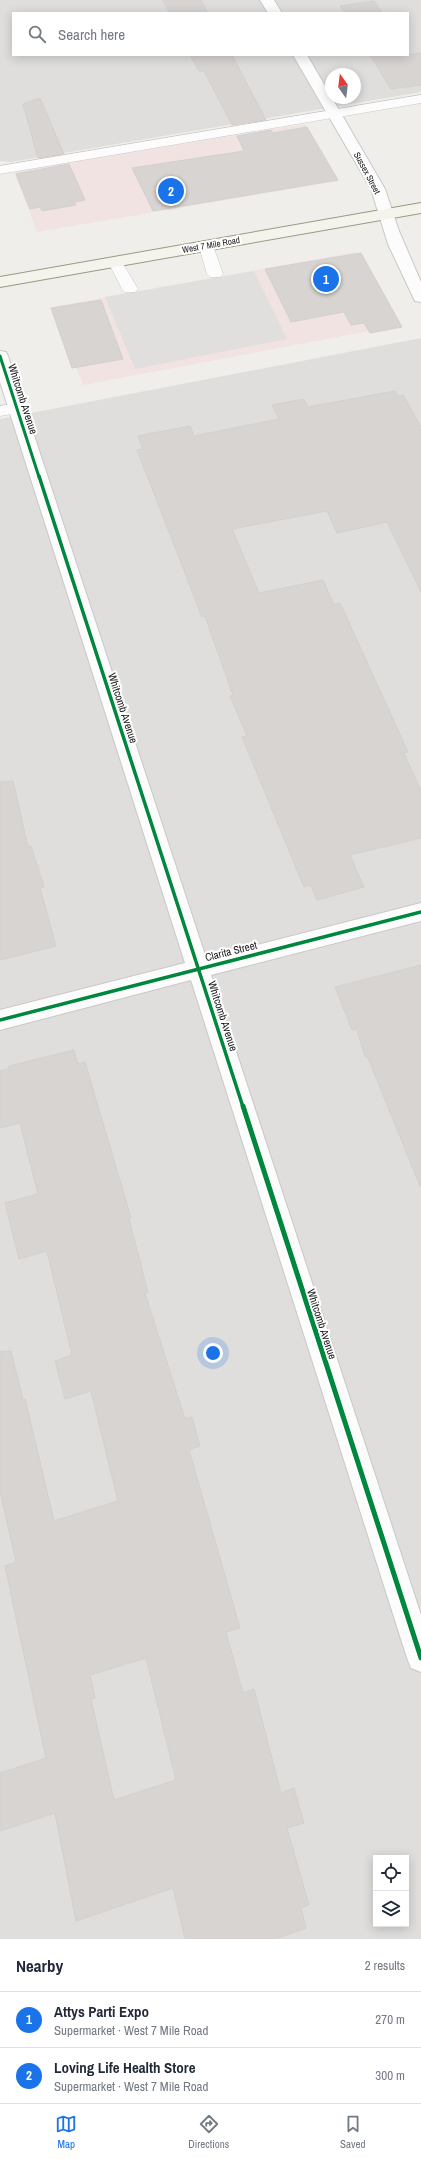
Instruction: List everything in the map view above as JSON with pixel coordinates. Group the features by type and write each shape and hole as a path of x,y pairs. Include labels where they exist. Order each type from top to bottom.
{"main road":[{"name":"West 7 Mile Road","path":"0,282 421,208"}],"street":[{"path":"267,0 274,12"},
{"name":"Sussex Street","path":"301,56 378,190 384,214 407,273 421,297"},
{"name":"Whitcomb Avenue","path":"0,356 8,410 198,969 421,1658"},
{"name":"Clarita Street","path":"0,1020 421,912"}],"lane":[{"path":"0,170 421,98"},
{"path":"206,246 215,274"},
{"path":"115,262 130,289"}],"shaded area":[{"path":"0,0 421,0 421,92 361,102 361,68 325,68 325,104 351,104 11,162 0,161"},
{"path":"305,124 338,181 37,232 14,172"},
{"path":"355,252 396,326 83,385 53,307"},
{"path":"254,271 287,339 135,369 105,297"},
{"path":"421,338 421,1939 0,1939 0,419"}],"building":[{"path":"163,0 201,0 207,12 169,12"},
{"path":"374,1 381,12 344,12 340,6"},
{"path":"421,53 421,85 391,89 371,56"},
{"path":"191,56 233,56 266,120 232,125 204,71 199,71"},
{"path":"40,98 64,154 38,158 23,104"},
{"path":"307,127 338,180 153,211 132,168 244,151 237,136 271,130 273,133"},
{"path":"69,164 85,200 74,202 76,205 42,211 40,207 30,209 16,174"},
{"path":"361,253 402,327 370,333 364,323 351,325 344,312 291,322 265,269"},
{"path":"101,300 123,359 72,368 51,308"},
{"path":"395,391 398,396 403,395 421,427 421,592 387,522 337,533 327,511 232,529 259,593 323,580 334,605 340,603 408,752 404,753 421,791 421,838 350,855 364,887 317,900 311,885 304,887 242,737 247,736 230,696 233,695 205,616 202,617 137,450 143,449 138,436 190,426 194,436 279,419 272,405 304,399 308,407"},
{"path":"13,781 28,847 31,846 44,887 40,888 56,946 0,960 0,782"},
{"path":"421,965 420,1186 368,1058 365,1057 357,1029 352,1030 335,987"},
{"path":"74,1050 78,1064 85,1062 131,1218 129,1219 148,1292 145,1293 185,1419 192,1417 200,1446 189,1450 240,1628 226,1632 243,1693 254,1689 281,1793 294,1788 304,1823 287,1828 309,1905 301,1908 306,1928 275,1939 185,1939 173,1888 76,1921 55,1813 0,1831 0,1773 46,1758 5,1566 16,1562 0,1491 0,1352 11,1351 23,1400 25,1399 54,1521 118,1501 91,1391 65,1399 55,1361 72,1355 47,1251 19,1259 5,1203 38,1194 20,1123 0,1128 0,1071 9,1069 9,1066","holes":["146,1658 176,1780 114,1800 91,1699 95,1698 90,1675"]}],"cycle path":[{"path":"0,356 421,1658"},
{"path":"0,1020 421,912"}],"place":[{"name":"Loving Life Health Store","path":"171,191"},
{"name":"Attys Parti Expo","path":"326,279"}]}
